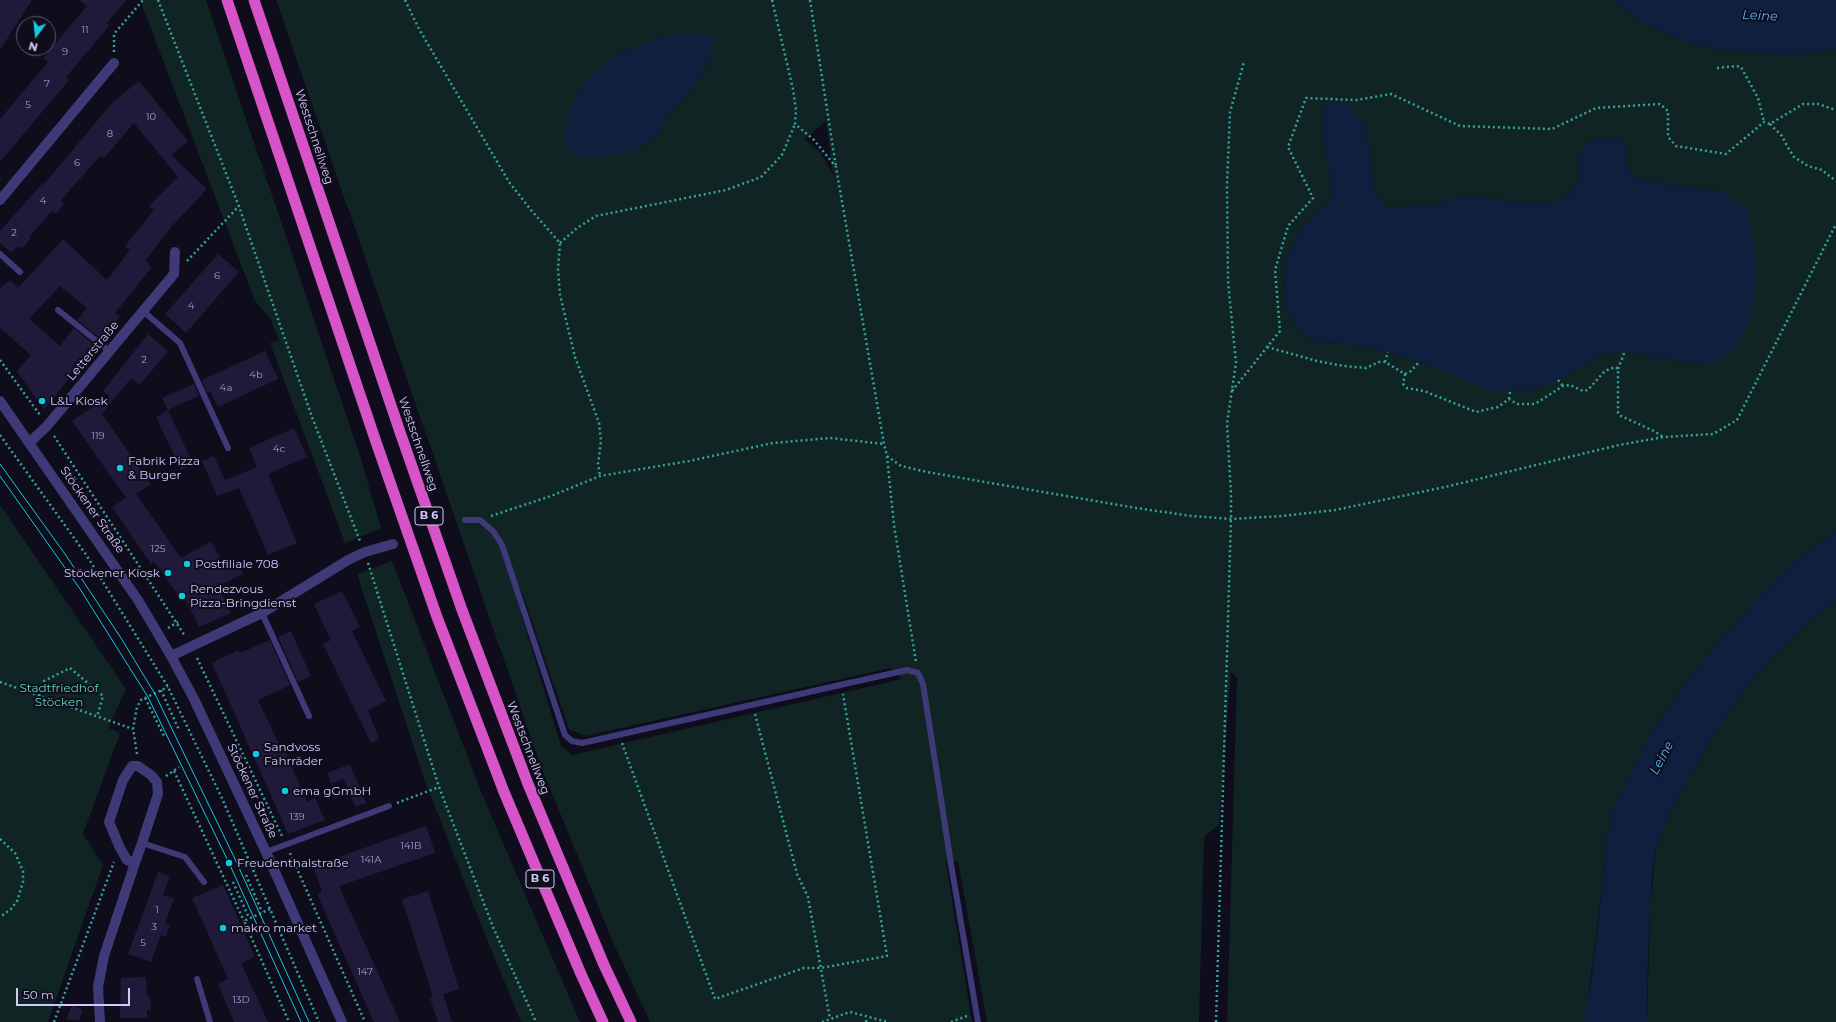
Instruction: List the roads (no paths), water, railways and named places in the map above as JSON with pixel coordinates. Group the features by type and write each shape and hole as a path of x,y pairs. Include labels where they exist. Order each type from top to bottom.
{"highway":[{"name":"B 6","path":"227,0 370,424 448,646 507,800 580,974 603,1022"},
{"name":"Westschnellweg","path":"254,0 400,432 462,610 528,784 604,965 631,1022"}],"street":[{"path":"0,200 114,63"},
{"name":"Letterstraße","path":"29,443 47,426 174,274 175,252"},
{"name":"Stöckener Straße","path":"0,401 138,600 171,656 194,699 266,852 342,1022"},
{"path":"171,656 262,613 348,560 365,552 393,544"},
{"path":"100,1022 98,987 104,956 142,844 158,794 157,782 151,775 138,766 132,766 122,780 109,822 127,860 135,863"}],"lane":[{"path":"0,254 20,272"},
{"path":"58,310 109,352"},
{"path":"143,311 180,343 228,448"},
{"path":"466,520 480,520 493,531 502,545 565,735 572,741 582,743 620,735 907,670 918,673 923,684 951,864 978,1022"},
{"path":"262,613 309,716"},
{"name":"Stöckener Straße","path":"266,852 389,806"},
{"path":"142,844 185,857 204,882"},
{"path":"198,979 210,1022"}],"water":[{"name":"Leine","path":"1612,0 1836,0 1836,49 1807,54 1781,55 1717,49 1690,43 1646,25"},
{"path":"694,33 713,37 712,55 698,82 667,116 658,137 638,148 610,156 585,158 570,152 564,136 570,112 578,90 598,70 619,53 642,44 665,36"},
{"path":"1334,102 1347,105 1363,121 1370,153 1375,194 1387,207 1427,206 1464,197 1490,198 1514,202 1544,204 1569,196 1577,183 1579,157 1588,142 1605,137 1624,140 1626,161 1631,175 1659,183 1724,193 1747,210 1756,258 1756,290 1747,328 1732,353 1705,364 1655,358 1625,351 1601,356 1558,380 1531,390 1510,392 1488,390 1428,365 1388,352 1344,343 1320,344 1302,334 1290,317 1286,305 1284,275 1289,252 1301,228 1331,200 1329,169 1322,137 1324,105"},
{"name":"Leine","path":"1836,531 1836,600 1809,622 1770,659 1745,689 1717,729 1669,814 1656,849 1652,874 1648,952 1647,1022 1585,1022 1584,1016 1591,983 1604,874 1606,843 1611,815 1651,733 1671,703 1711,651 1756,600 1797,560"}],"tram line":[{"path":"0,464 65,554 121,638 155,694 235,859 309,1022"},
{"path":"0,476 80,589 148,697 229,863 301,1022"}],"place":[{"name":"L&L Kiosk","path":"42,401"},
{"name":"Fabrik Pizza & Burger","path":"120,468"},
{"name":"Postfiliale 708","path":"187,564"},
{"name":"Stöckener Kiosk","path":"168,573"},
{"name":"Rendezvous Pizza-Bringdienst","path":"182,596"},
{"name":"Sandvoss Fahrräder","path":"256,754"},
{"name":"ema gGmbH","path":"285,791"},
{"name":"Freudenthalstraße","path":"229,863"},
{"name":"makro market","path":"223,928"}],"park label":[{"name":"Stadtfriedhof Stöcken","path":"59,695"}]}
